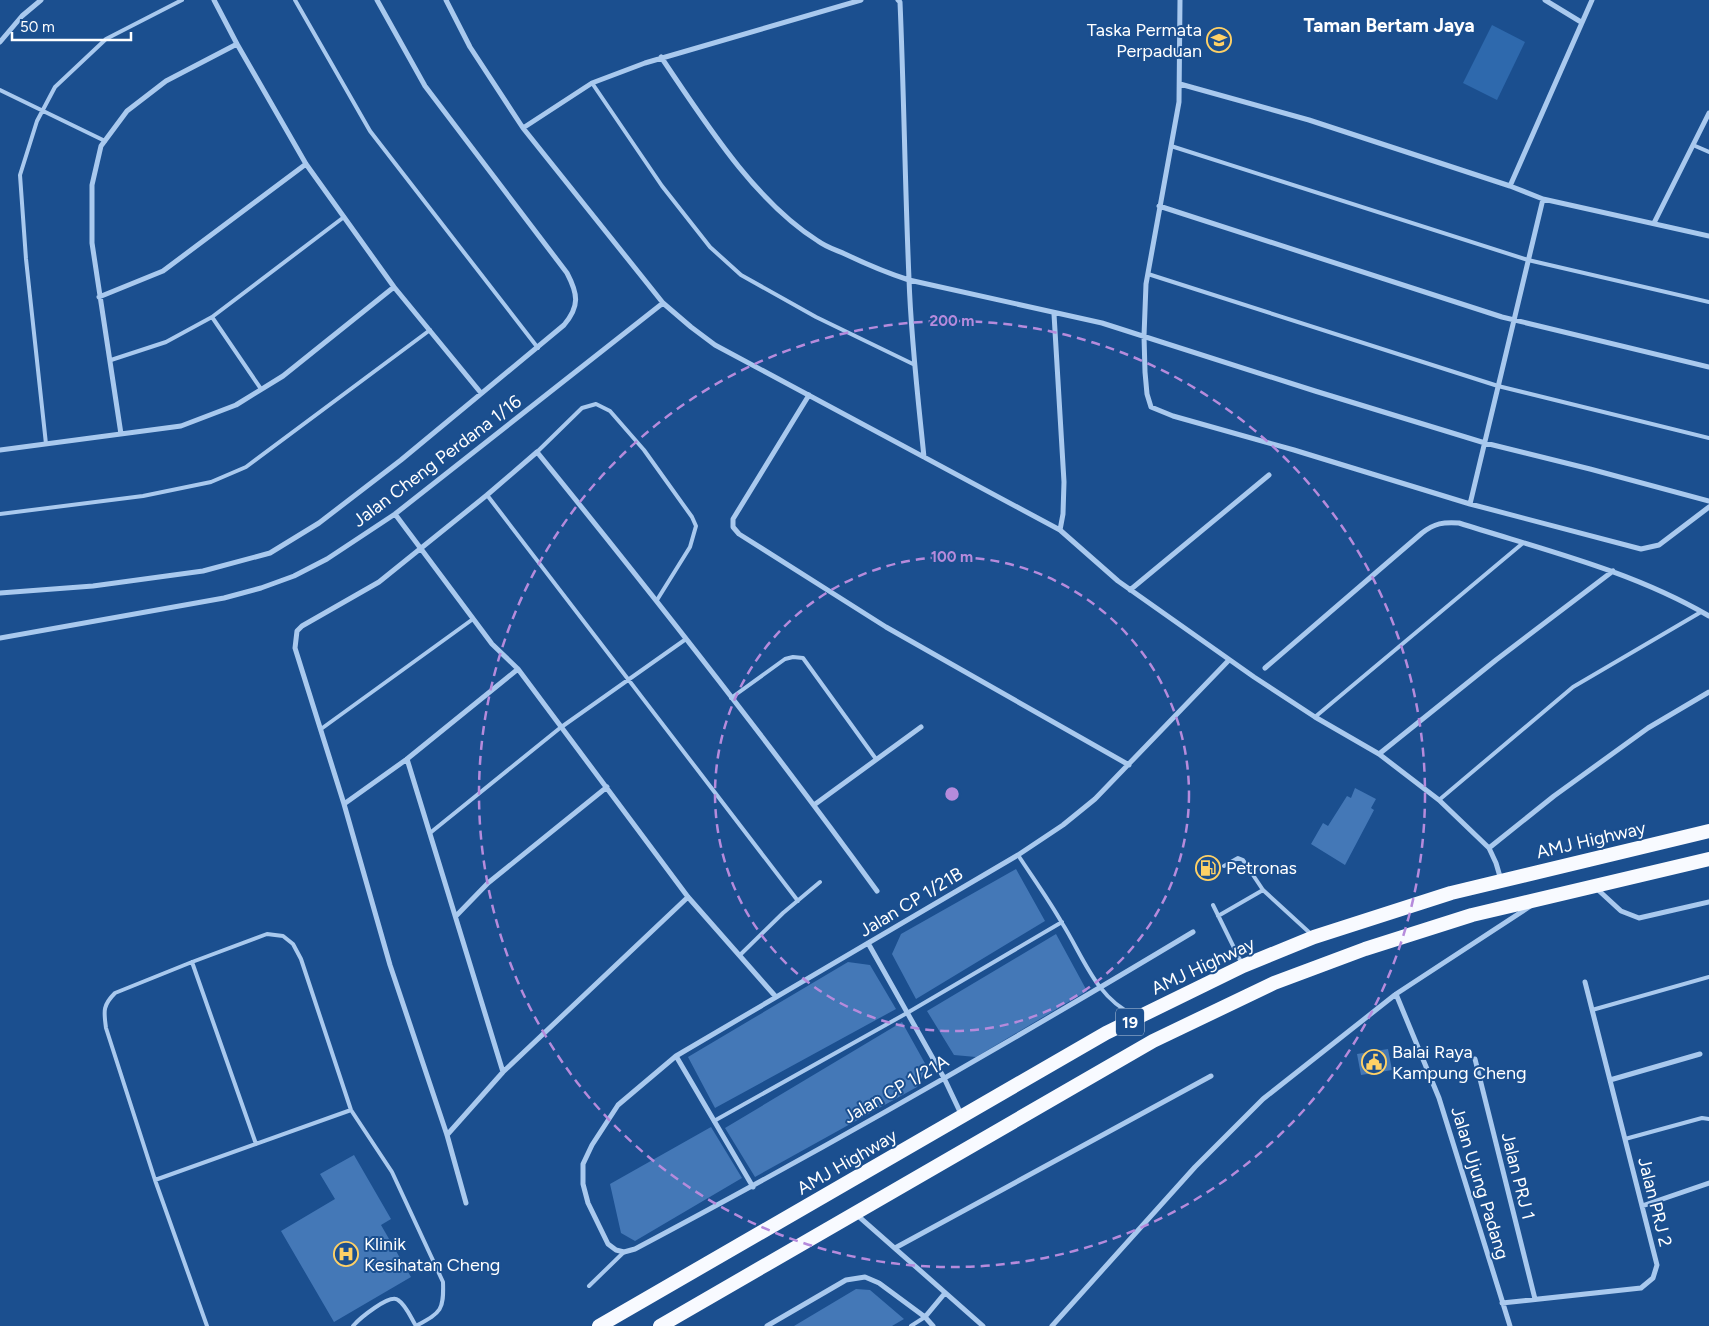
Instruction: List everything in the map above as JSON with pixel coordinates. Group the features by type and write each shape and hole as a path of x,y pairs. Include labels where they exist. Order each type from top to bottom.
{"highway":[{"name":"AMJ Highway","path":"599,1326 1106,1033 1243,966 1314,937 1451,893 1709,831"},
{"name":"19","path":"660,1326 1153,1041 1283,980 1365,949 1472,915 1594,886 1709,863"}],"street":[{"path":"0,42 22,16 41,0"},
{"path":"214,0 306,164 394,287 480,393"},
{"path":"0,592 94,586 204,571 270,553 319,523 401,460 480,393 538,348 573,315 577,302 574,286 567,273 425,86 378,0"},
{"path":"446,0 470,47 523,128 663,303 691,327 715,345 1060,530 1118,582 1229,660 1315,717 1380,754 1439,800 1489,848 1501,880"},
{"path":"523,128 592,83 661,57 861,0"},
{"path":"898,0 900,2 905,121 909,280 924,457"},
{"path":"1180,0 1179,102 1148,274 1144,336 1147,394 1151,408 1470,504 1642,549 1659,545 1709,506"},
{"path":"1545,0 1581,22"},
{"path":"1510,186 1592,0"},
{"path":"121,434 92,243 92,185 101,146 127,111 166,82 237,44"},
{"path":"661,57 704,120 745,174 784,217 819,242 882,271 909,280 1054,314 1102,323 1485,443 1709,501"},
{"path":"1180,84 1309,120 1510,186 1543,199 1709,236"},
{"path":"1654,223 1709,113"},
{"path":"99,297 163,271 306,164"},
{"path":"1470,504 1543,199"},
{"path":"1159,206 1514,320 1709,367"},
{"path":"0,450 181,426 236,405 283,376 394,287"},
{"name":"Jalan Cheng Perdana 1/16","path":"0,638 224,598 261,588 294,576 326,559 395,514 663,303"},
{"path":"1054,314 1064,482 1063,514 1060,530"},
{"path":"809,395 734,519 732,527 739,534 886,627 1129,765"},
{"path":"466,1203 447,1135 390,965 344,804 295,648 297,631 308,622 379,582 537,452 657,600 814,805 877,891"},
{"path":"1130,590 1269,475"},
{"path":"395,514 492,644 518,669 560,728 607,786 688,897 776,997"},
{"path":"1265,668 1432,525 1445,522 1459,523 1613,571 1644,583 1709,616"},
{"path":"1380,754 1496,660 1613,571"},
{"name":"Jalan CP 1/21B","path":"624,1252 616,1250 608,1244 588,1203 583,1184 583,1164 592,1145 618,1105 676,1056 1018,855 1063,826 1096,800 1229,660"},
{"path":"344,804 407,759 518,669"},
{"path":"1489,848 1554,796 1648,728 1709,692"},
{"path":"814,805 921,727"},
{"path":"407,759 503,1072"},
{"path":"456,916 488,884 607,786"},
{"path":"1594,886 1621,911 1639,918 1709,902"},
{"path":"447,1135 503,1072 688,897"},
{"path":"1052,1326 1195,1167 1263,1099 1396,994 1545,898"},
{"name":"Jalan CP 1/21A","path":"624,1252 635,1249 753,1187 1100,988 1193,932"},
{"path":"868,943 944,1078 963,1117"},
{"name":"Jalan PRJ 2","path":"1502,1303 1641,1288 1653,1278 1657,1265 1585,982"},
{"name":"Jalan Ujung Padang","path":"1396,994 1439,1098 1510,1326"},
{"path":"1610,1080 1700,1054"},
{"path":"676,1056 753,1187"},
{"name":"Jalan PRJ 1","path":"1475,1059 1535,1299"},
{"path":"895,1248 1211,1076"},
{"path":"1642,1206 1709,1183"},
{"path":"855,1213 983,1326"},
{"path":"767,1326 846,1280 865,1277 879,1283 925,1317 933,1326"},
{"path":"925,1317 945,1293"}],"lane":[{"path":"46,444 26,259 20,175 38,121 55,87 106,39 182,0"},
{"path":"295,0 370,131 538,348"},
{"path":"592,83 662,186 710,247 741,275 816,316 915,365"},
{"path":"0,90 105,141"},
{"path":"1693,145 1709,152"},
{"path":"1171,146 1528,260 1709,302"},
{"path":"111,360 166,342 212,317 344,217"},
{"path":"1148,274 1498,386 1709,438"},
{"path":"212,317 261,389"},
{"path":"0,514 143,496 211,482 246,467 430,330"},
{"path":"537,452 582,408 596,404 610,411 644,450 692,517 696,526 690,547 657,600"},
{"path":"487,495 798,900"},
{"path":"1315,717 1523,543"},
{"path":"1439,800 1573,687 1701,612"},
{"path":"321,729 473,619"},
{"path":"430,833 560,728 686,639"},
{"path":"731,698 785,659 793,657 803,658 876,760"},
{"path":"1018,855 1062,922 1100,988 1111,1001 1124,1011 1139,1017"},
{"path":"1224,866 1238,858 1243,860 1263,890 1314,937"},
{"path":"740,955 798,900 820,882"},
{"path":"1218,916 1263,890"},
{"path":"1212,905 1243,966"},
{"path":"714,1122 1062,922"},
{"path":"207,1326 106,1028 104,1011 108,1000 115,993 267,934 283,936 293,944 301,960 351,1110 392,1172 443,1282 443,1300 437,1315 416,1326 400,1300 394,1298 389,1299 352,1326"},
{"path":"192,962 256,1144"},
{"path":"1592,1010 1709,977"},
{"path":"156,1180 351,1110"},
{"path":"1625,1139 1702,1118 1709,1119"},
{"path":"589,1286 624,1252"},
{"path":"910,1326 925,1317"}],"shaded area":[{"path":"1492,25 1525,42 1497,100 1463,83"}],"building":[{"path":"1355,788 1376,799 1371,808 1374,810 1345,865 1311,844 1323,823 1328,826 1347,796 1351,798"},
{"path":"1016,869 1045,921 916,999 892,954 901,934"},
{"path":"1056,934 1087,991 976,1057 954,1055 927,1011"},
{"path":"848,962 870,965 896,1009 715,1108 688,1057"},
{"path":"902,1022 927,1067 917,1087 755,1177 725,1128"},
{"name":"Balai Raya Kampung Cheng","path":"1388,1049 1392,1070 1361,1075 1357,1054"},
{"path":"711,1127 742,1178 635,1241 621,1233 610,1184"},
{"name":"Klinik Kesihatan Cheng","path":"354,1155 391,1219 381,1225 411,1277 334,1322 281,1231 335,1199 320,1174"},
{"path":"856,1289 870,1290 904,1319 892,1326 794,1326"}],"place":[{"name":"Taska Permata Perpaduan","path":"1219,40"},
{"name":"Petronas","path":"1208,868"},
{"name":"Balai Raya Kampung Cheng","path":"1374,1062"},
{"name":"Klinik Kesihatan Cheng","path":"346,1254"}],"district":[{"name":"Taman Bertam Jaya","path":"1389,25"}]}
